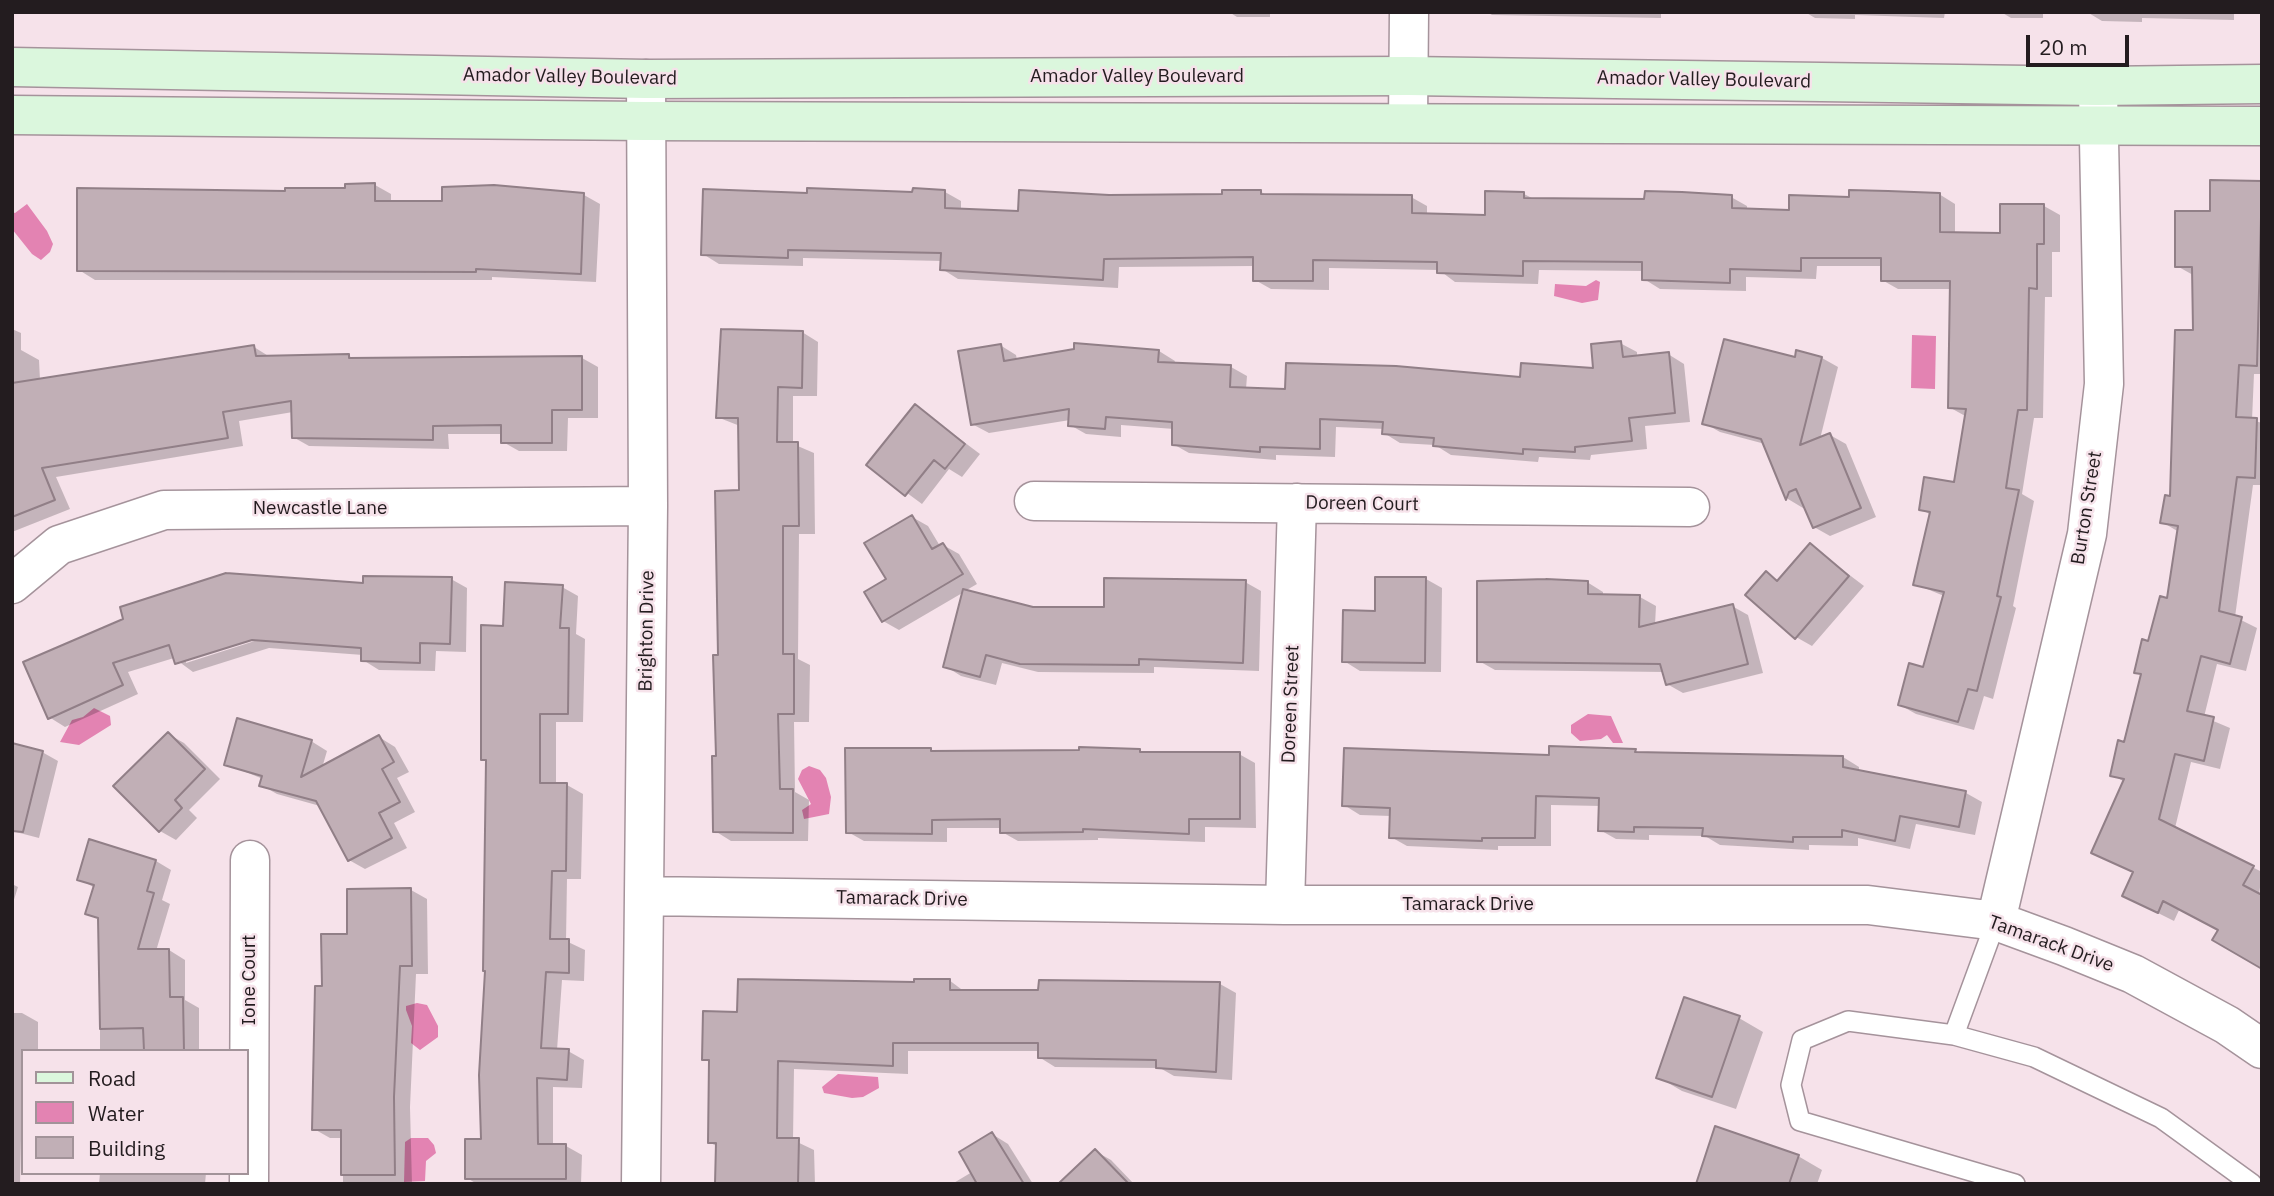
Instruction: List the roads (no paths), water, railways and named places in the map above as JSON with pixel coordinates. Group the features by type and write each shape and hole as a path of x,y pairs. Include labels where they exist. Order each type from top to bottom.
{"street":[{"path":"1408,122 1409,12"},
{"name":"Amador Valley Boulevard","path":"12,67 646,79 1408,76 2097,86 2262,84"},
{"path":"646,121 672,101 698,96 875,97 890,89 893,77"},
{"name":"Brighton Drive","path":"640,1184 648,506 646,79"},
{"name":"Burton Street","path":"1996,921 2087,534 2104,384 2097,86"},
{"path":"12,115 646,121 2262,126"},
{"name":"Doreen Court","path":"1034,501 1690,507"},
{"name":"Doreen Street","path":"1285,905 1297,503"},
{"name":"Newcastle Lane","path":"12,584 59,545 164,510 648,506"},
{"name":"Ione Court","path":"249,1184 250,860"},
{"name":"Tamarack Drive","path":"644,895 1285,905 1868,905 1996,921 2133,974 2227,1024 2262,1049"}],"lane":[{"path":"1954,1035 1996,921"},
{"path":"2015,1184 1800,1121 1791,1085 1802,1040 1848,1021 1954,1035 2034,1057 2161,1118 2252,1184"}],"water":[{"path":"27,204 53,244 50,252 41,260 32,254 12,229 12,212 15,213"},
{"path":"1596,280 1600,282 1598,300 1582,303 1554,296 1555,284 1586,286"},
{"path":"1912,335 1936,336 1935,389 1911,388"},
{"path":"94,708 110,716 111,725 79,745 60,742 72,720 83,717"},
{"path":"1588,714 1611,716 1623,743 1613,743 1607,735 1601,739 1580,741 1571,733 1571,725"},
{"path":"809,766 820,770 826,778 831,797 829,814 804,819 802,810 811,804 798,779 802,770"},
{"path":"417,1003 427,1005 438,1026 438,1037 420,1050 411,1043 412,1026 406,1010 406,1006"},
{"path":"838,1074 878,1077 879,1088 863,1097 852,1098 824,1093 822,1087"},
{"path":"411,1138 428,1138 434,1145 436,1153 426,1161 425,1181 404,1182 405,1142"}]}
